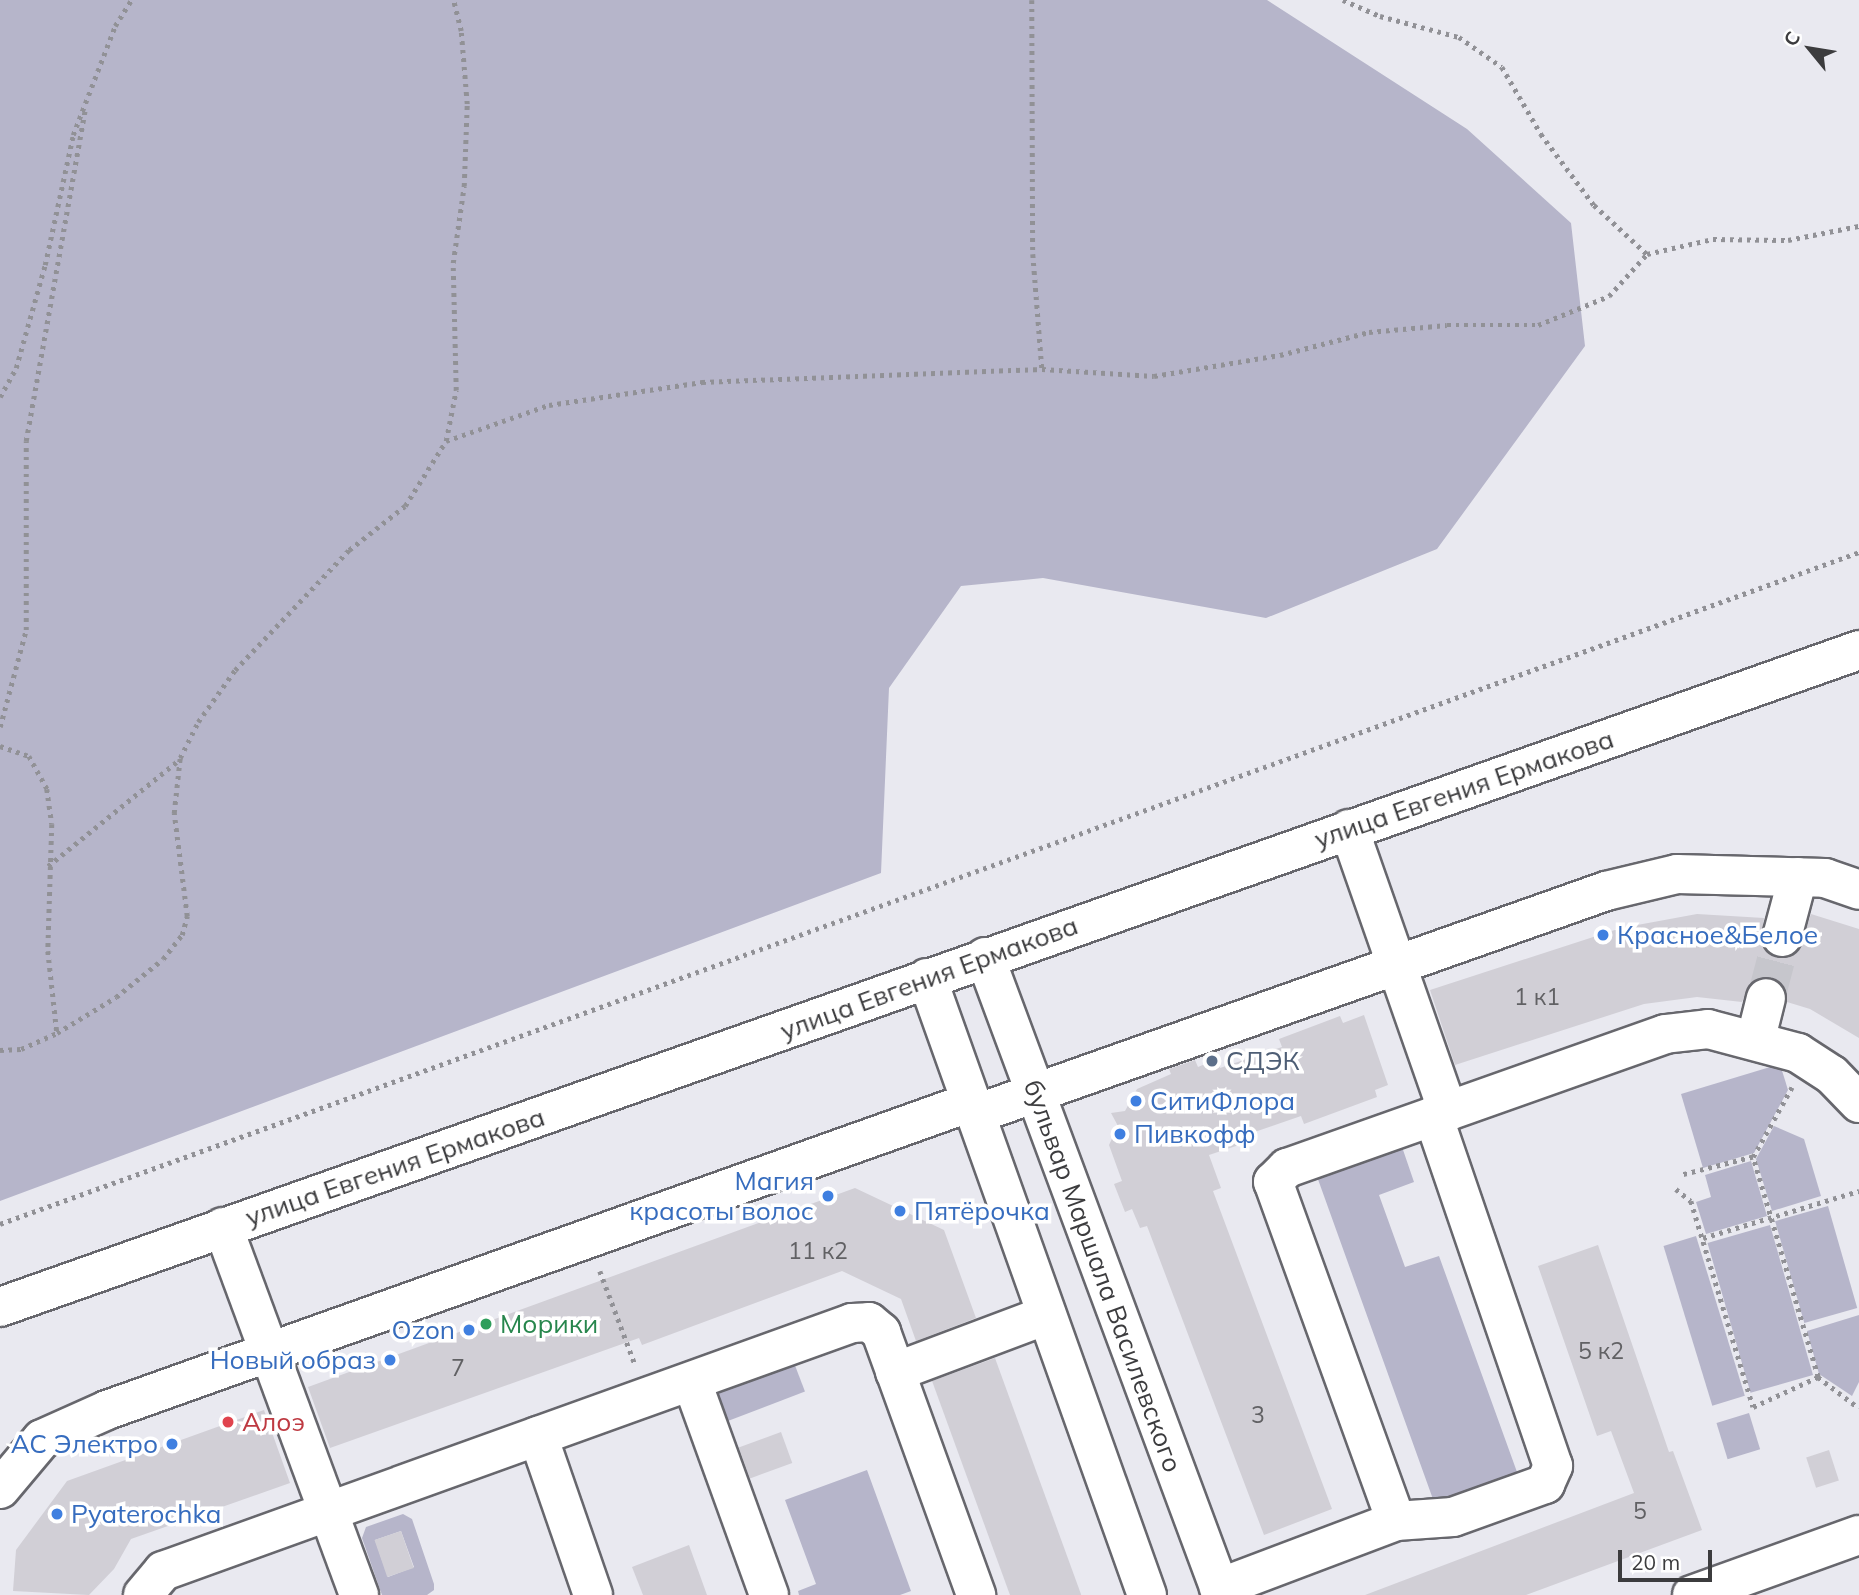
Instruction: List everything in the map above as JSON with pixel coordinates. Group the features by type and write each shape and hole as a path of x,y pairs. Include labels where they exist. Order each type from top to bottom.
{"main road":[{"name":"улица Евгения Ермакова","path":"0,1307 1859,650"},
{"path":"1221,1592 1396,1521 1454,1517 1545,1484 1553,1466 1396,965 1349,829"},
{"path":"0,1489 42,1439 107,1410 268,1350 587,1237 973,1108 1035,1093 1606,891 1677,874 1825,878 1859,890"},
{"path":"1782,937 1798,877"},
{"name":"бульвар Маршала Василевского","path":"985,957 1221,1592"},
{"path":"927,978 1147,1595"},
{"path":"1756,1038 1766,998"},
{"path":"1396,1521 1273,1182 1287,1168 1665,1034 1708,1029 1756,1038 1807,1059 1832,1075 1859,1103"},
{"path":"223,1227 359,1595"},
{"path":"895,1372 1047,1315"},
{"path":"143,1595 163,1571 852,1323 869,1322 881,1332 975,1595"},
{"path":"692,1382 769,1595"},
{"path":"538,1436 593,1595"},
{"path":"1692,1595 1859,1535"}],"path":[{"path":"0,397 16,368 45,265 73,135 85,110 115,26 131,0"},
{"path":"0,1050 20,1049 57,1032 116,997 163,959 183,935 187,916 174,813 180,758 198,722 235,670 349,550 405,506 446,441 456,390 453,263 464,186 467,104 461,30 453,0"},
{"path":"1032,0 1033,254 1042,369"},
{"path":"1343,0 1380,16 1459,37 1502,67 1541,134 1594,205 1647,254"},
{"path":"0,727 26,630 26,441 85,110"},
{"path":"446,441 549,405 702,382 1042,369 1154,376 1280,355 1369,332 1447,326 1538,325 1609,296 1647,254 1713,239 1788,240 1859,226"},
{"path":"0,1224 1859,552"},
{"path":"0,746 29,756 47,789 52,824 47,866 48,951 57,1032"},
{"path":"47,866 180,758"},
{"path":"1807,1059 1753,1157 1818,1377 1859,1408"},
{"path":"1682,1175 1753,1157"},
{"path":"1676,1189 1691,1201 1753,1407 1818,1377"},
{"path":"1703,1238 1859,1191"},
{"path":"587,1237 647,1398"}],"shaded area":[{"path":"0,0 1267,0 1467,129 1571,223 1585,346 1437,549 1266,618 1043,578 961,586 889,688 881,873 0,1201"},
{"path":"1780,1064 1788,1090 1754,1153 1703,1168 1681,1094"},
{"path":"1774,1126 1804,1139 1821,1196 1772,1211 1756,1159"},
{"path":"1400,1141 1414,1182 1379,1195 1405,1267 1439,1256 1517,1472 1434,1502 1315,1171"},
{"path":"1751,1161 1767,1216 1706,1234 1696,1202 1711,1197 1705,1175"},
{"path":"1828,1206 1857,1308 1804,1323 1775,1221"},
{"path":"1770,1225 1813,1375 1751,1393 1708,1243"},
{"path":"1696,1236 1745,1396 1712,1406 1663,1246"},
{"path":"1859,1315 1859,1382 1852,1396 1819,1374 1807,1331"},
{"path":"791,1355 805,1391 720,1424 706,1388"},
{"path":"1749,1413 1760,1449 1728,1459 1716,1423"},
{"path":"867,1470 911,1591 900,1595 799,1595 798,1591 816,1584 785,1500"},
{"path":"403,1514 412,1519 434,1590 427,1595 382,1595 362,1538 366,1527","holes":["401,1531 414,1567 388,1577 375,1540"]}],"building":[{"path":"1697,914 1764,918 1761,943 1777,958 1798,952 1811,914 1859,929 1859,1038 1810,1009 1787,1002 1781,982 1761,977 1750,983 1742,1002 1697,997 1644,1004 1455,1065 1430,990 1621,928"},
{"path":"1364,1015 1388,1085 1375,1090 1377,1097 1304,1124 1301,1116 1246,1135 1248,1142 1209,1155 1221,1188 1213,1191 1332,1509 1264,1535 1147,1226 1140,1228 1132,1209 1125,1212 1114,1184 1122,1181 1109,1145 1118,1126 1111,1113 1125,1111 1137,1089 1171,1074 1169,1069 1195,1060 1198,1067 1217,1059 1220,1068 1282,1047 1279,1039 1340,1016 1343,1023"},
{"path":"855,1188 944,1230 976,1318 916,1341 901,1299 842,1271 642,1345 639,1338 330,1448 308,1387"},
{"path":"1598,1245 1669,1452 1673,1451 1702,1530 1526,1595 1365,1595 1634,1493 1611,1431 1597,1436 1538,1266"},
{"path":"995,1358 1081,1595 1010,1595 932,1381"},
{"path":"264,1410 290,1483 131,1539 114,1569 89,1595 13,1591 16,1550 67,1481"},
{"path":"781,1432 792,1463 750,1478 739,1447"},
{"path":"1829,1450 1839,1480 1816,1488 1806,1457"},
{"path":"401,1531 414,1568 387,1577 375,1540"},
{"path":"689,1545 707,1595 643,1595 632,1567"}],"tunnel":[{"path":"1766,998 1782,937"}],"place":[{"name":"Красное&Белое","path":"1603,935"},
{"name":"СДЭК","path":"1212,1061"},
{"name":"СитиФлора","path":"1136,1101"},
{"name":"Пивкофф","path":"1120,1134"},
{"name":"Магия красоты волос","path":"828,1196"},
{"name":"Пятёрочка","path":"900,1211"},
{"name":"Морики","path":"486,1324"},
{"name":"Ozon","path":"469,1330"},
{"name":"Новый образ","path":"390,1360"},
{"name":"Алоэ","path":"228,1422"},
{"name":"АС Электро","path":"172,1444"},
{"name":"Pyaterochka","path":"57,1514"}]}
